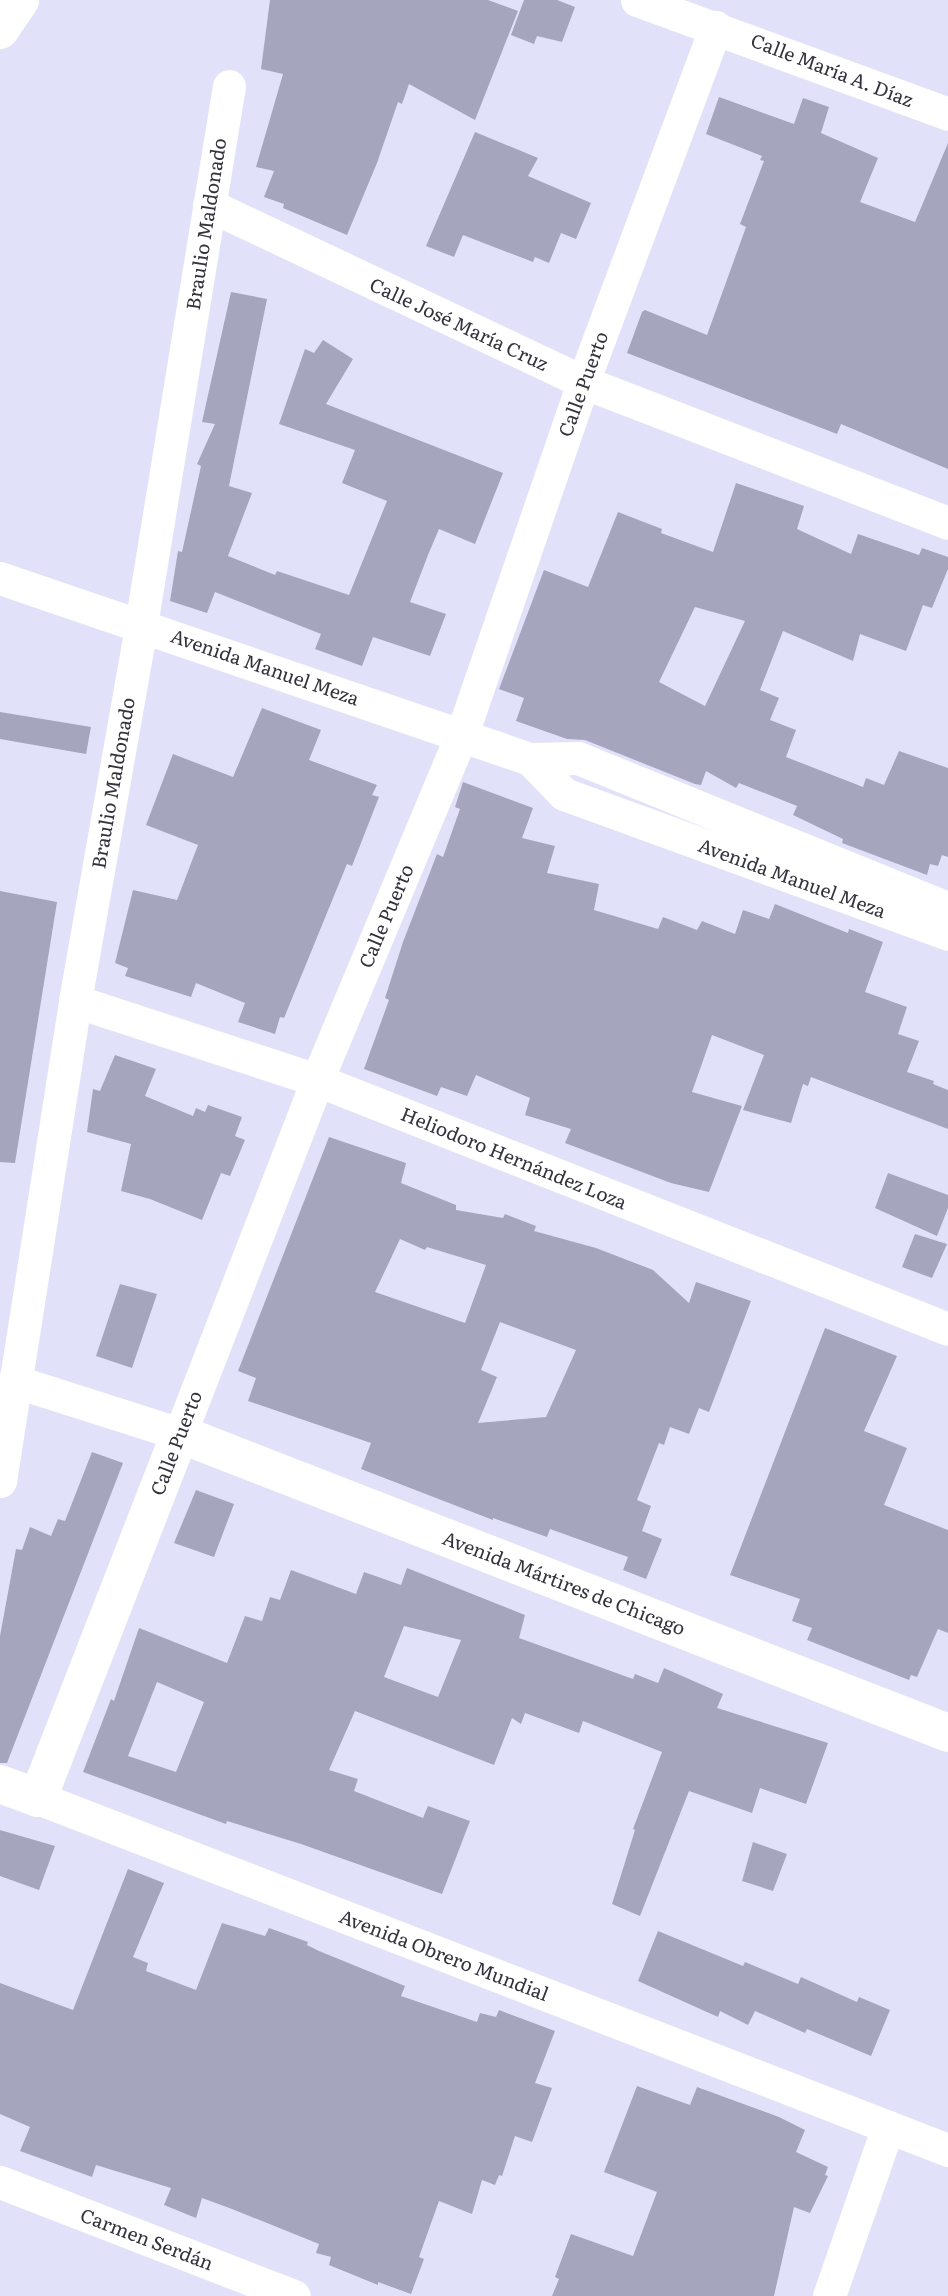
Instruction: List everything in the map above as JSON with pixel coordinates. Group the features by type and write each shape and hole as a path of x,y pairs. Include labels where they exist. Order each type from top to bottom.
{"main road":[{"path":"0,30 20,0"},
{"name":"Avenida Mártires de Chicago","path":"180,1434 948,1733"},
{"name":"Calle Puerto","path":"38,1798 180,1434"},
{"name":"Avenida Obrero Mundial","path":"0,1784 38,1798"}],"street":[{"name":"Calle María A. Díaz","path":"637,0 948,114"},
{"name":"Calle Puerto","path":"180,1434 317,1080 462,734 583,382 716,27"},
{"name":"Braulio Maldonado","path":"0,1481 75,1001 141,625 229,86"},
{"name":"Calle José María Cruz","path":"209,205 583,382 948,523"},
{"name":"Avenida Manuel Meza","path":"0,578 530,759 578,758 948,908"},
{"name":"Avenida Manuel Meza","path":"530,759 564,794 948,934"},
{"name":"Heliodoro Hernández Loza","path":"75,1001 317,1080 948,1329"},
{"path":"14,1381 180,1434"},
{"name":"Avenida Obrero Mundial","path":"38,1798 948,2150"},
{"path":"829,2296 888,2127"},
{"name":"Carmen Serdán","path":"0,2182 294,2296"}],"building":[{"path":"270,0 488,0 518,11 475,120 409,84 402,104 398,102 377,163 347,235 264,197 274,171 256,167 283,74 261,69"},
{"path":"524,0 557,0 575,7 562,42 537,36 534,44 511,35"},
{"path":"719,97 794,124 803,98 829,107 821,133 878,158 860,202 915,222 948,143 948,469 841,424 837,434 627,353 645,310 707,335 746,227 740,224 764,161 760,160 762,156 706,134"},
{"path":"475,132 538,158 528,176 591,203 576,239 561,233 549,263 535,257 533,262 463,235 454,257 426,246"},
{"path":"231,292 267,299 229,486 252,493 228,556 275,575 277,571 349,595 387,501 342,483 355,450 279,424 305,349 314,353 323,340 353,359 326,404 503,473 475,544 439,529 428,555 410,602 446,614 430,656 373,637 362,666 315,649 321,634 215,592 207,613 170,601 178,551 182,552 201,466 197,464 215,424 202,422"},
{"path":"736,483 804,506 797,529 851,554 858,534 919,555 922,548 948,557 948,569 932,608 923,605 906,651 860,634 853,661 783,631 760,690 779,698 770,720 796,730 786,757 863,787 866,778 884,785 899,751 948,768 948,857 942,855 938,866 930,864 927,875 842,843 843,839 793,815 797,806 739,783 736,788 706,771 701,785 695,784 585,740 567,739 516,721 524,698 499,689 544,570 588,587 618,512 662,529 661,533 713,552","holes":["695,607 745,621 705,706 659,682"]},
{"path":"262,708 321,730 309,760 377,785 372,795 379,797 352,866 347,864 275,1034 238,1022 245,1003 196,983 191,997 125,976 128,968 115,963 133,890 177,900 198,845 146,825 173,754 233,777"},
{"path":"0,712 91,727 86,754 0,739"},
{"path":"463,782 533,808 522,838 555,846 547,873 599,884 594,910 658,929 663,917 697,930 702,921 735,934 743,910 769,919 775,904 848,933 849,929 883,942 865,992 907,1007 898,1034 919,1041 907,1072 934,1081 933,1084 948,1090 948,1129 811,1077 808,1086 803,1084 791,1123 743,1110 764,1055 712,1035 692,1092 742,1106 709,1192 671,1183 565,1143 571,1129 525,1115 530,1098 476,1075 467,1096 441,1087 437,1096 364,1069 389,1000 385,998 403,942 437,854 443,857 460,809 455,807"},
{"path":"0,891 57,902 15,1163 0,1162"},
{"path":"115,1055 156,1069 145,1096 193,1116 196,1108 205,1112 208,1105 242,1117 235,1136 245,1140 230,1176 221,1173 202,1220 150,1199 121,1191 131,1144 87,1132 93,1089 100,1091"},
{"path":"329,1137 406,1163 401,1183 456,1205 456,1210 503,1218 505,1214 536,1226 534,1231 596,1248 653,1270 689,1303 696,1282 751,1301 709,1412 699,1408 689,1434 670,1427 664,1445 659,1443 637,1500 651,1506 642,1531 662,1539 646,1579 623,1570 628,1557 550,1529 547,1537 493,1520 361,1469 371,1443 248,1401 256,1378 238,1371","holes":["400,1239 425,1250 427,1247 486,1265 465,1323 375,1292","500,1322 576,1350 546,1417 478,1423 497,1377 481,1370"]},
{"path":"888,1173 948,1195 948,1208 937,1236 875,1208"},
{"path":"915,1234 947,1244 932,1278 902,1267"},
{"path":"120,1284 157,1294 132,1368 96,1356"},
{"path":"825,1328 897,1356 864,1431 907,1448 884,1505 948,1530 948,1633 938,1629 917,1677 911,1675 909,1680 807,1640 812,1628 792,1621 800,1599 730,1575"},
{"path":"92,1452 123,1463 7,1763 0,1763 0,1636 16,1549 22,1550 30,1527 51,1536 58,1519 65,1521"},
{"path":"196,1490 234,1504 214,1557 174,1543"},
{"path":"407,1568 525,1615 519,1638 633,1679 635,1674 658,1683 664,1668 723,1694 717,1708 828,1743 806,1804 760,1788 752,1813 689,1791 640,1916 612,1904 635,1830 633,1829 662,1752 583,1721 579,1733 525,1713 521,1724 512,1718 494,1765 355,1711 329,1770 358,1779 354,1791 423,1818 428,1806 470,1821 442,1894 301,1844 227,1821 226,1824 83,1772 111,1699 114,1701 139,1628 227,1663 245,1616 262,1621 270,1597 280,1600 291,1570 356,1594 364,1572 401,1585","holes":["404,1626 461,1640 438,1697 384,1677","157,1682 204,1702 176,1772 128,1756"]},
{"path":"0,1830 55,1846 39,1890 0,1876"},
{"path":"753,1842 787,1854 773,1891 742,1881"},
{"path":"128,1869 164,1883 133,1957 148,1963 146,1971 196,1990 222,1923 265,1936 269,1928 308,1942 307,1945 319,1951 405,1986 401,1996 477,2022 480,2013 496,2017 499,2010 555,2031 535,2083 552,2088 532,2142 515,2136 502,2176 499,2175 495,2185 482,2180 472,2214 439,2201 419,2257 424,2259 411,2294 378,2282 378,2285 329,2265 331,2257 316,2253 319,2244 202,2198 196,2218 164,2205 171,2188 96,2165 92,2177 20,2151 30,2127 0,2114 0,1983 73,2010"},
{"path":"658,1931 743,1966 745,1962 798,1984 801,1977 857,2002 859,1997 890,2010 871,2056 807,2029 805,2033 755,2011 748,2025 720,2011 718,2017 638,1981"},
{"path":"637,2086 690,2105 697,2087 779,2117 805,2130 796,2152 828,2167 825,2175 828,2176 810,2213 794,2207 774,2296 552,2296 559,2279 555,2277 571,2234 633,2256 657,2192 604,2172"}]}
